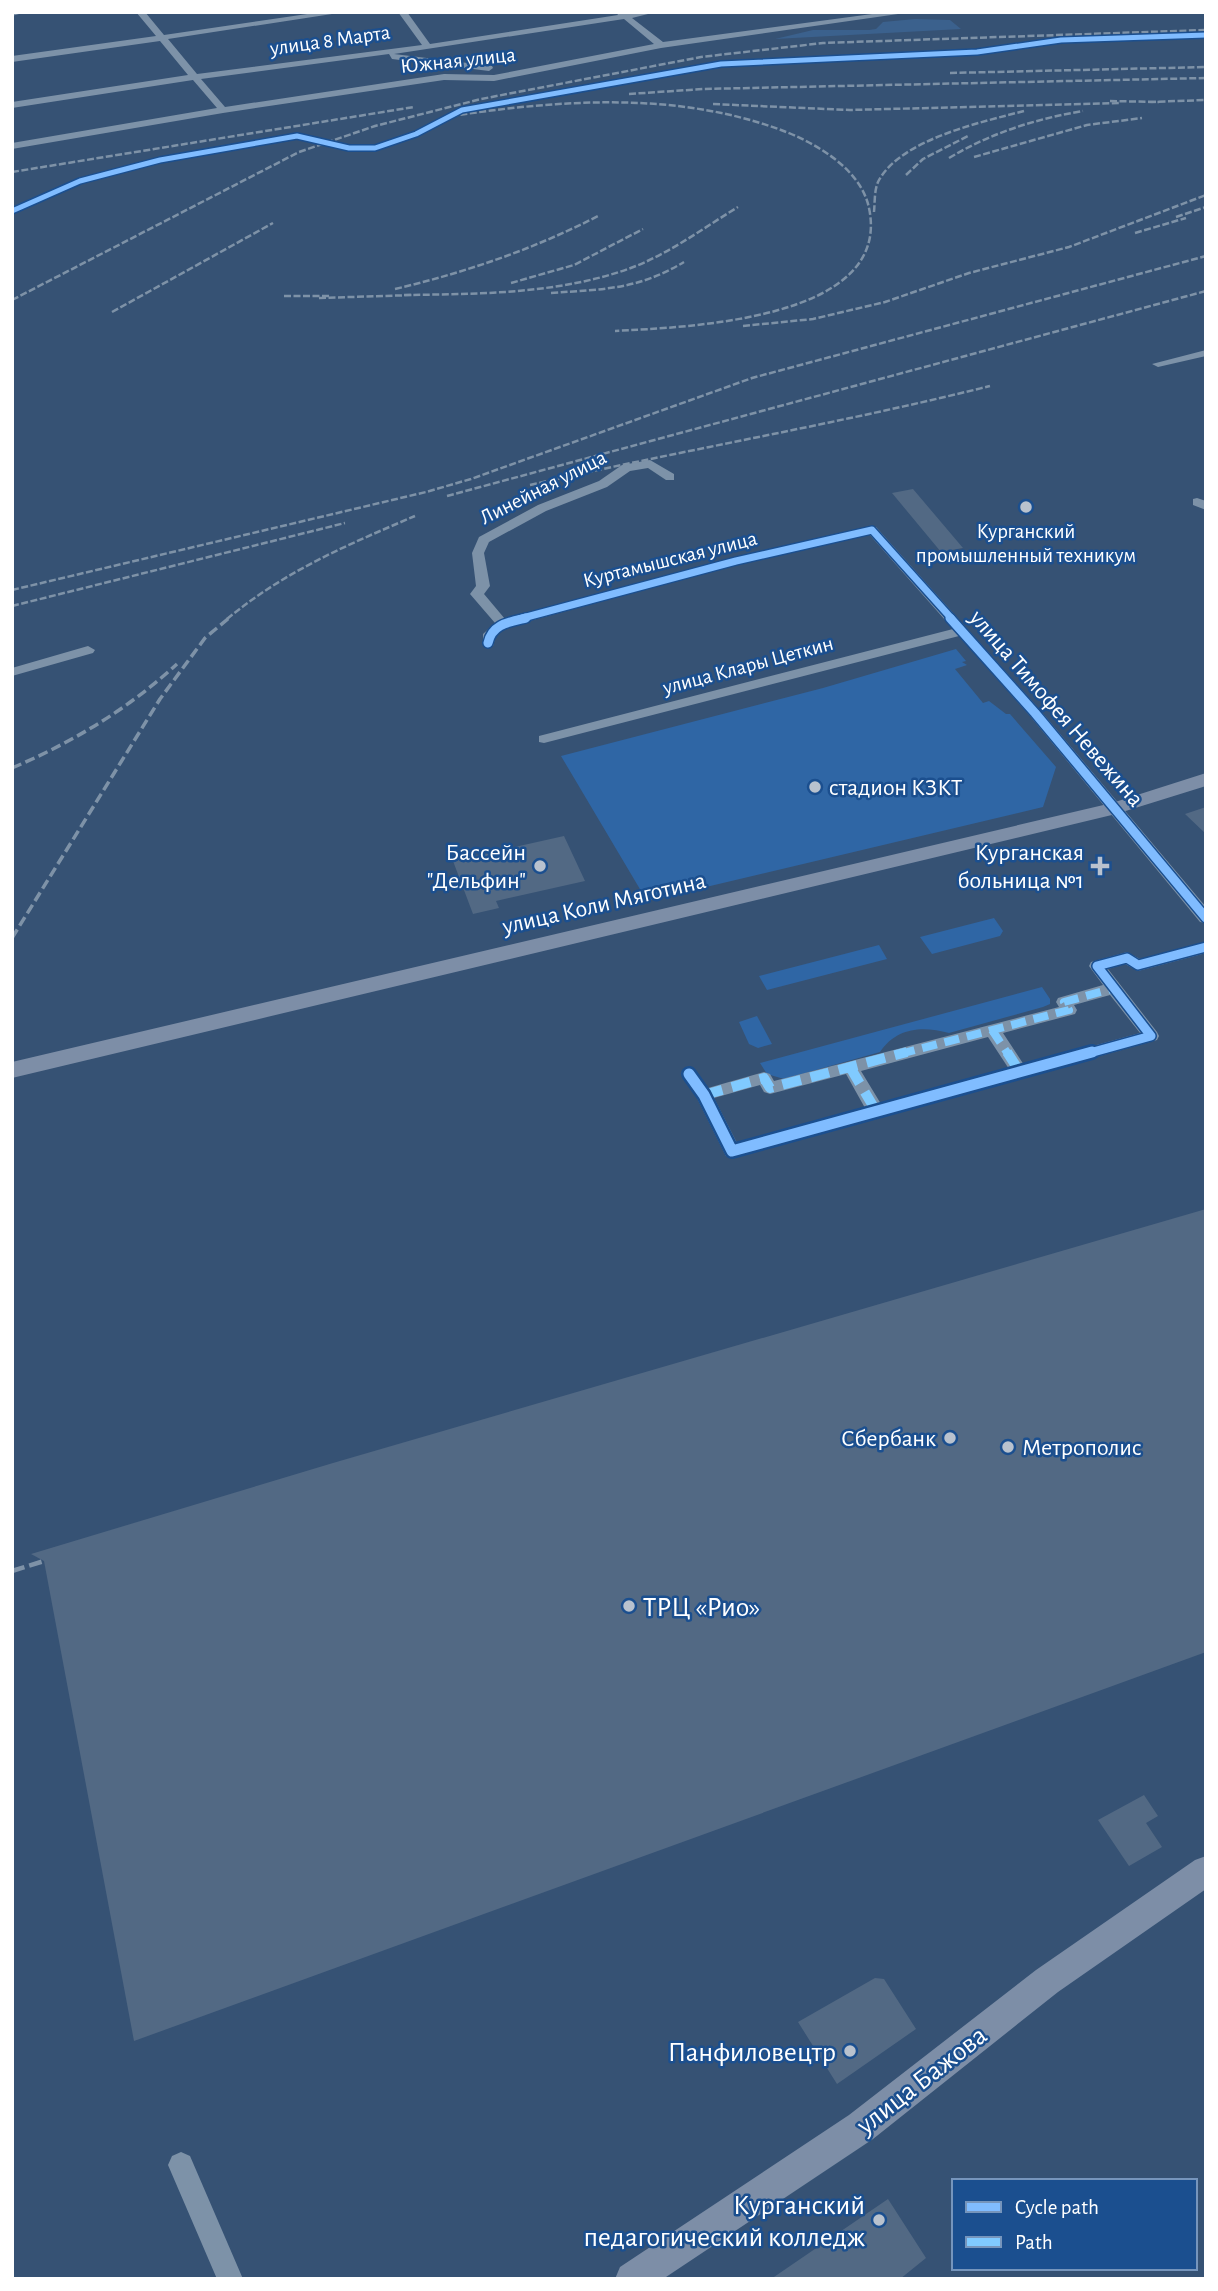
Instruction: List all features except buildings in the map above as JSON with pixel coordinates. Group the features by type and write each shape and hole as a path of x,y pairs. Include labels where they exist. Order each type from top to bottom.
{"main road":[{"name":"улица Коли Мяготина","path":"12,1070 1116,808 1206,779"},
{"name":"улица Бажова","path":"632,2279 861,2127 1047,1981 1206,1871"}],"street":[{"path":"12,14 22,12"},
{"path":"140,12 223,110"},
{"path":"12,59 341,12"},
{"path":"402,12 427,46"},
{"name":"улица 8 Марта","path":"12,105 366,52 427,46 622,14 652,12"},
{"name":"Южная улица","path":"12,146 223,110 444,77 494,78 661,45 908,12"},
{"path":"622,14 661,45"},
{"path":"12,211 80,181 160,160 297,136 313,137 339,146 366,149 380,147 446,120 462,110 694,68 761,61 977,52 1062,40 1206,35"},
{"path":"366,52 520,71"},
{"path":"1158,364 1206,353"},
{"name":"Линейная улица","path":"502,624 477,594 483,586 478,553 483,540 542,508 603,484 626,468 650,464 670,477"},
{"name":"Куртамышская улица","path":"502,624 723,564 872,530"},
{"name":"улица Тимофея Невежина","path":"872,530 1116,808 1206,918"},
{"path":"488,643 490,634 502,624"},
{"name":"улица Клары Цеткин","path":"544,739 962,631"},
{"path":"12,672 88,650"},
{"path":"689,1074 704,1095 732,1151 1151,1036 1097,965 1127,958 1138,965 1206,947"},
{"path":"704,1095 764,1078 770,1088 1069,1010 1064,1002 1115,988"},
{"path":"992,1030 1020,1072"},
{"path":"850,1067 876,1111"},
{"path":"181,2165 230,2279"}],"shaded area":[{"path":"950,20 961,29 775,39 813,30 876,29 883,22"},
{"name":"стадион КЗКТ","path":"956,649 966,661 962,662 967,665 955,669 983,703 989,701 1006,714 1010,714 1056,767 1043,807 647,901 561,756 823,688"},
{"path":"994,918 1003,931 1000,936 932,954 920,937"},
{"path":"879,945 887,959 767,990 759,976"},
{"path":"1042,987 1050,999 1050,1004 1043,1007 949,1033 911,1030 894,1038 880,1052 784,1079 767,1074 760,1063"},
{"path":"757,1016 772,1044 758,1048 749,1044 739,1022"}],"railway":[{"path":"12,300 299,152 375,126 481,99 701,57 823,43 1206,30"},
{"path":"950,73 1206,67"},
{"path":"629,94 703,89 1206,78"},
{"path":"1153,102 1206,100"},
{"path":"1110,101 1153,102"},
{"path":"1153,102 1159,102"},
{"path":"451,116 575,103 659,104 700,109 781,130 808,142 835,159 857,181 869,208 868,246 849,274 818,296 777,310 732,320 615,331"},
{"path":"713,104 850,110 1119,103"},
{"path":"12,172 414,107"},
{"path":"874,212 875,191 879,180 905,153 944,134 1024,111"},
{"path":"949,158 1014,128 1083,111"},
{"path":"974,157 1087,125 1142,118"},
{"path":"906,175 923,159 968,136"},
{"path":"743,326 813,319 885,302 969,273 1069,247 1206,195"},
{"path":"404,295 522,291 608,275 663,253 738,207"},
{"path":"1176,217 1206,207"},
{"path":"395,289 500,258 550,239 600,215"},
{"path":"1135,233 1186,218"},
{"path":"112,312 273,223"},
{"path":"511,283 574,265 643,229"},
{"path":"12,590 426,492 471,479 752,378 1206,256"},
{"path":"551,293 604,289 635,283 684,262"},
{"path":"447,496 1206,291"},
{"path":"319,298 414,295"},
{"path":"284,296 330,296"},
{"path":"530,485 876,413 990,386"},
{"path":"227,619 294,573 415,516"},
{"path":"12,606 345,523"},
{"path":"12,938 160,699 205,638 229,618"},
{"path":"12,768 99,723 139,696 177,664"},
{"path":"12,1571 44,1561"}],"marked path":[{"path":"704,1095 764,1078 770,1088 1069,1010 1064,1002 1115,988"},
{"path":"992,1030 1020,1072"},
{"path":"850,1067 876,1111"}],"cycle path":[{"path":"12,211 80,181 160,160 297,136 349,148 375,148 416,134 462,110 721,64 977,52 1061,40 1206,35"},
{"path":"488,643 490,634 502,624 736,561 872,530 1035,713 1206,918"},
{"path":"689,1074 704,1095 732,1151 1151,1036 1097,966 1127,958 1138,965 1206,947"}],"place":[{"name":"Курганский промышленный техникум","path":"1026,507"},
{"name":"стадион КЗКТ","path":"815,787"},
{"name":"Бассейн \"Дельфин\"","path":"540,866"},
{"name":"Курганская больница №1","path":"1100,866"},
{"name":"Сбербанк","path":"950,1438"},
{"name":"Метрополис","path":"1008,1447"},
{"name":"ТРЦ «Рио»","path":"629,1606"},
{"name":"Панфиловецтр","path":"850,2051"},
{"name":"Курганский педагогический колледж","path":"879,2220"}]}
